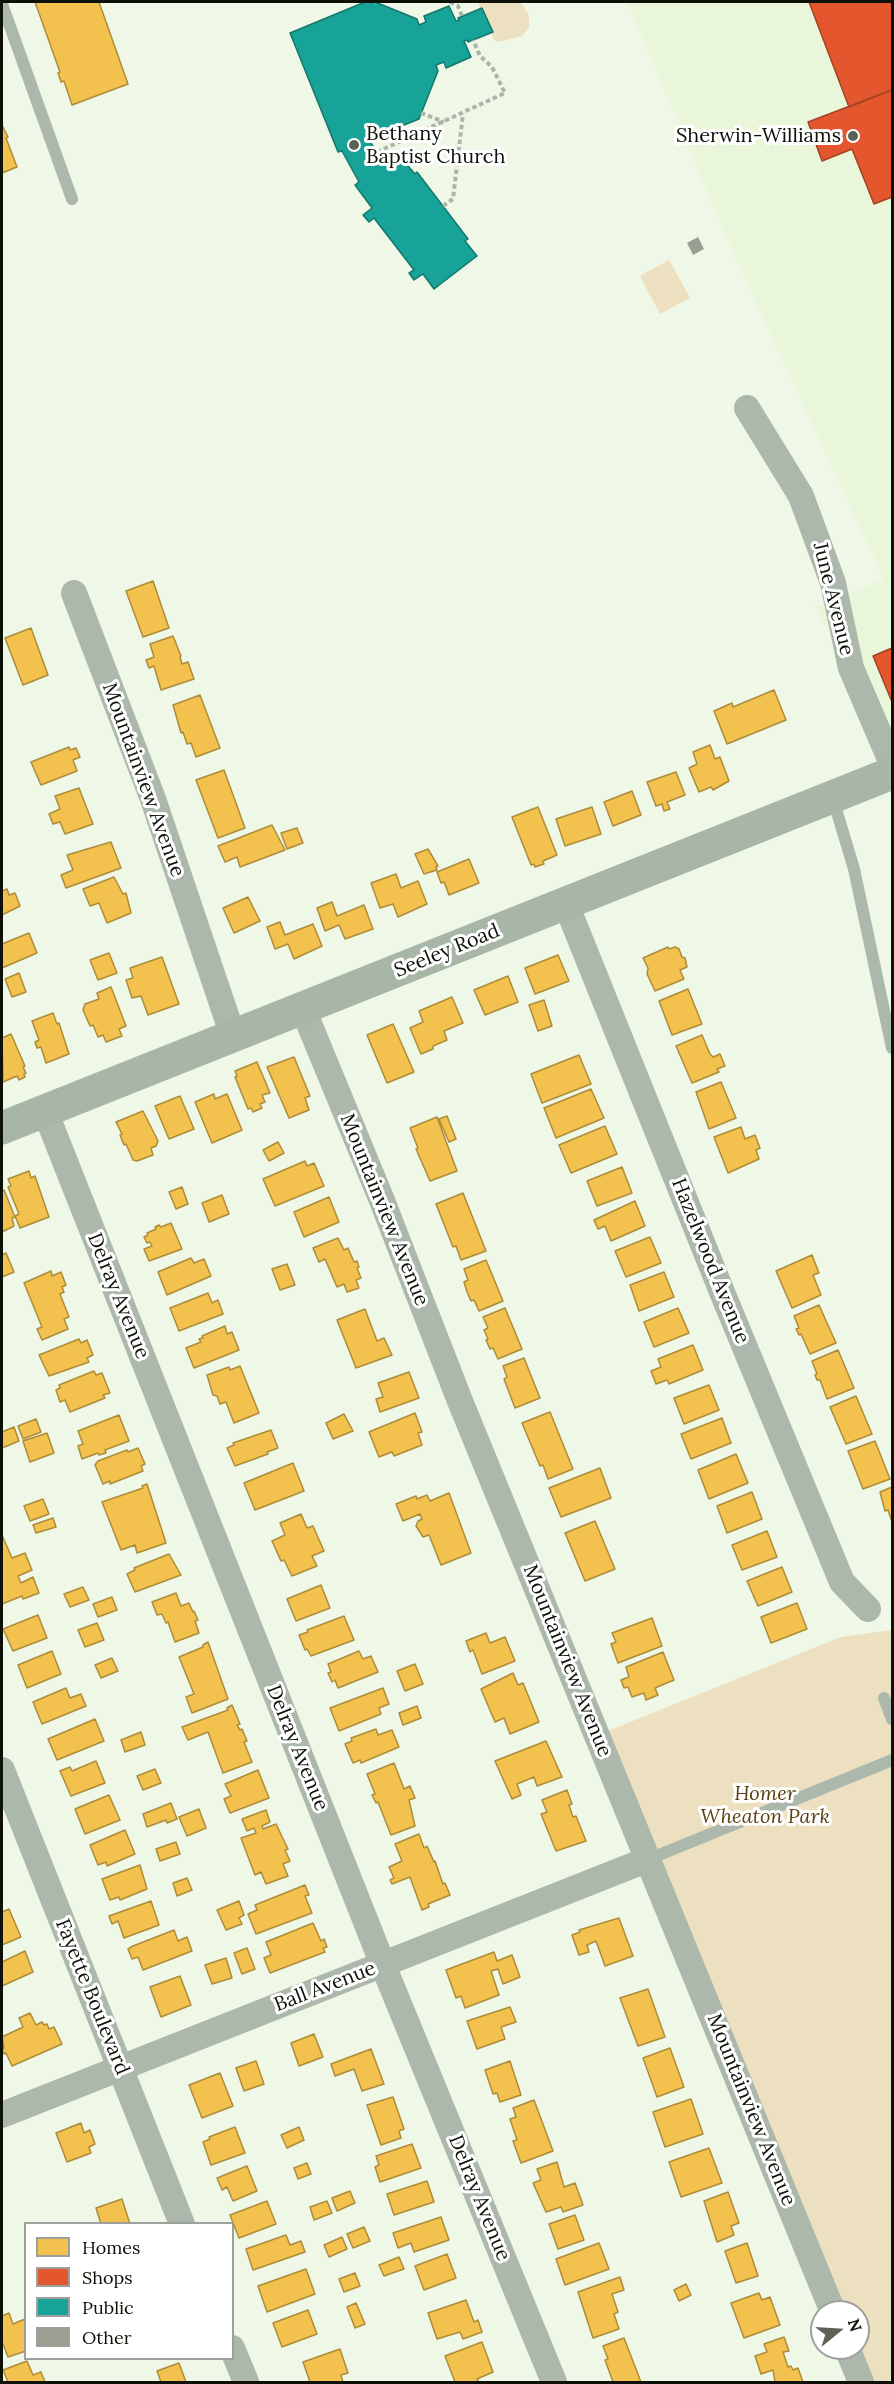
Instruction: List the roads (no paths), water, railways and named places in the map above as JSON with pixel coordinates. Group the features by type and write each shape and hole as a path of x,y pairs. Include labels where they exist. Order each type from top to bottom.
{"street":[{"name":"June Avenue","path":"747,408 801,496 833,583 851,668 892,764"},
{"name":"Mountainview Avenue","path":"74,593 153,800 233,1036"},
{"name":"Seeley Road","path":"2,1128 892,773"},
{"name":"Hazelwood Avenue","path":"566,904 722,1292 842,1582 868,1609"},
{"name":"Mountainview Avenue","path":"303,1008 381,1198 460,1401 828,2300"},
{"name":"Delray Avenue","path":"45,1111 383,1965 554,2382"},
{"name":"Fayette Boulevard","path":"2,1770 182,2222"},
{"name":"Ball Avenue","path":"2,2115 649,1859"},
{"path":"234,2353 246,2382"},
{"path":"852,2360 861,2382"}],"lane":[{"path":"2,4 72,198"},
{"path":"833,798 854,869 892,1048"},
{"path":"884,1698 892,1719"},
{"path":"649,1859 892,1760"}],"place":[{"name":"Sherwin-Williams","path":"853,136"},
{"name":"Bethany Baptist Church","path":"354,145"}],"park label":[{"name":"Homer Wheaton Park","path":"765,1806"}]}
